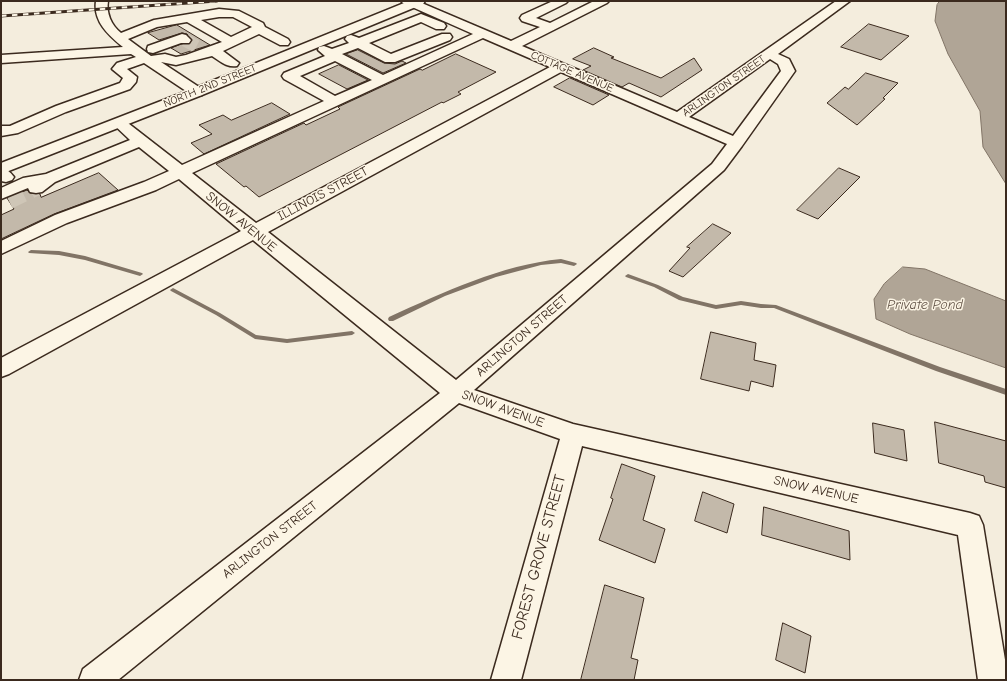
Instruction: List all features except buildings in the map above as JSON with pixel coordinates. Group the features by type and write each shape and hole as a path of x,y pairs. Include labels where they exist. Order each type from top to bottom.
{"main road":[{"name":"NORTH 2ND STREET","path":"1,154 192,84 268,63 413,2"},
{"path":"313,30 380,4"},
{"path":"271,48 299,36"},
{"name":"NORTH 2ND STREET","path":"218,69 245,58"},
{"name":"NORTH 2ND STREET","path":"6,186 192,84"}],"street":[{"path":"102,1 102,15 112,32 119,38 192,84"},
{"path":"550,27 526,18 562,1"},
{"path":"512,46 600,1"},
{"name":"ARLINGTON STREET","path":"678,118 844,1"},
{"name":"COTTAGE AVENUE","path":"413,2 439,15 456,16 512,46 737,143"},
{"path":"119,38 154,24 219,13 235,14 259,26 259,29 284,42"},
{"path":"425,20 439,15"},
{"path":"456,16 471,15"},
{"path":"189,18 231,42"},
{"path":"289,76 358,43 418,19 425,20 449,30 450,33 390,59 358,43 340,33"},
{"path":"1,131 13,130 61,109 125,86 130,82 130,77 119,69 122,66 145,54 208,29"},
{"path":"1,59 145,54 176,61 188,59 259,29"},
{"path":"1,248 61,219 117,197 135,192 180,172 463,44 486,31"},
{"path":"132,32 145,54"},
{"path":"446,36 463,44"},
{"path":"313,44 383,80"},
{"path":"207,51 232,63"},
{"name":"ARLINGTON STREET","path":"94,680 456,393 718,167 788,72 784,62 769,54"},
{"path":"268,63 335,102"},
{"name":"ILLINOIS STREET","path":"1,368 560,67"},
{"name":"SNOW AVENUE","path":"119,123 253,232 456,393 573,434 970,525 993,680"},
{"path":"6,186 29,182 42,183 141,140"},
{"name":"FOREST GROVE STREET","path":"506,680 573,434"}],"water":[{"path":"940,1 1006,1 1006,184 983,147 980,111 948,54 935,21 937,5"},
{"name":"Private Pond","path":"903,267 925,269 1006,301 1006,368 910,334 876,319 874,299 884,284"}],"waterway":[{"path":"31,252 59,253 85,258 140,274"},
{"path":"391,319 443,295 494,276 541,263 561,261 574,264"},
{"path":"628,276 656,286 681,299 716,307 741,303 774,306 938,369 1006,392"},
{"path":"173,290 218,314 255,337 287,341 352,333"}],"tunnel":[{"path":"185,40 201,49"},
{"path":"9,201 36,188"}],"railway":[{"path":"1,16 217,1"}]}
